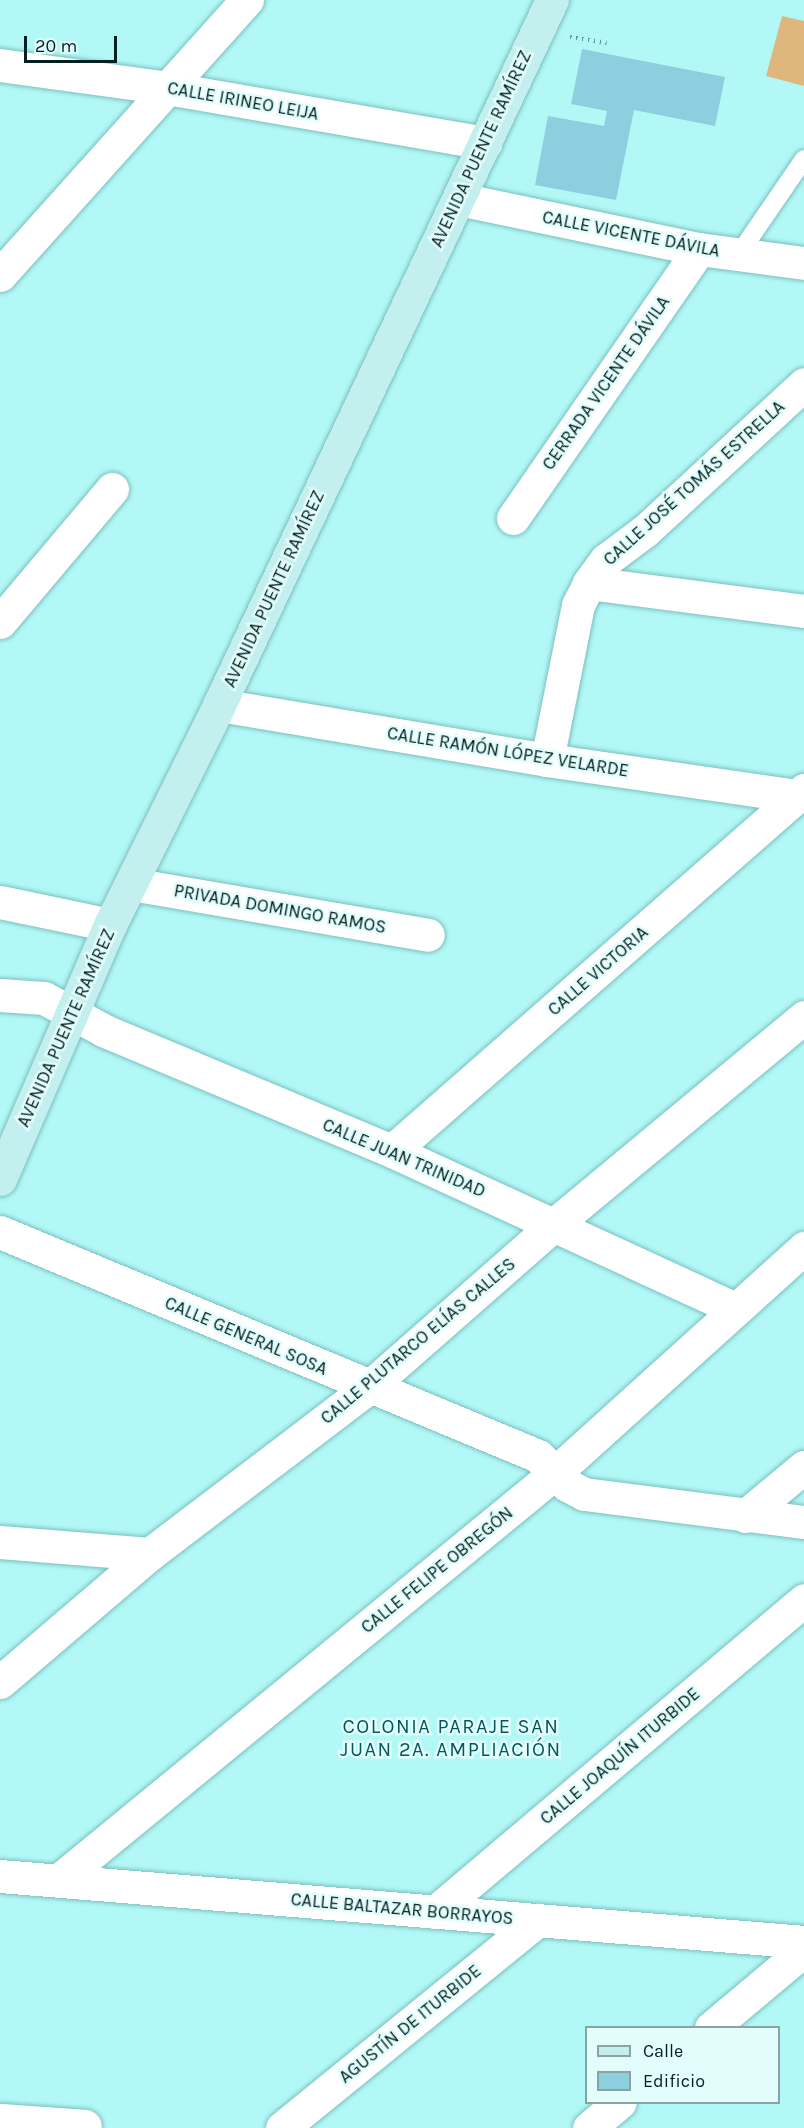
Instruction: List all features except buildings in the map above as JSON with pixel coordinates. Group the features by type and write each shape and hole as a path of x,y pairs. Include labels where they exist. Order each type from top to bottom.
{"street":[{"path":"0,275 247,0"},
{"name":"AVENIDA PUENTE RAMÍREZ","path":"1,1175 110,925 219,705 552,0"},
{"name":"CALLE IRINEO LEIJA","path":"0,65 167,88 485,142"},
{"name":"CALLE VICENTE DÁVILA","path":"459,199 699,249 804,263"},
{"name":"CERRADA VICENTE DÁVILA","path":"513,518 699,249"},
{"name":"CALLE JOSÉ TOMÁS ESTRELLA","path":"546,760 578,605 589,583 606,560 646,530 804,384"},
{"path":"0,622 112,489"},
{"path":"589,583 804,612"},
{"name":"CALLE RAMÓN LÓPEZ VELARDE","path":"219,705 546,760 801,793"},
{"name":"CALLE VICTORIA","path":"392,1151 801,793"},
{"name":"PRIVADA DOMINGO RAMOS","path":"131,884 428,935"},
{"path":"0,902 110,925"},
{"name":"CALLE JUAN TRINIDAD","path":"0,995 44,998 105,1031 392,1151 734,1308"},
{"name":"CALLE PLUTARCO ELÍAS CALLES","path":"0,1682 150,1554 368,1388 555,1224 804,1017"},
{"name":"CALLE GENERAL SOSA","path":"0,1232 368,1388 538,1456 555,1473 584,1494 804,1522"},
{"name":"CALLE FELIPE OBREGÓN","path":"59,1880 555,1473 734,1308 804,1248"},
{"path":"745,1516 804,1467"},
{"path":"0,1542 150,1554"},
{"name":"CALLE JOAQUÍN ITURBIDE","path":"435,1912 804,1600"},
{"name":"CALLE BALTAZAR BORRAYOS","path":"0,1876 804,1942"},
{"name":"AGUSTÍN DE ITURBIDE","path":"282,2128 538,1920"},
{"path":"713,2026 804,1950"},
{"path":"589,2128 619,2104"},
{"path":"0,2120 85,2126"}],"lane":[{"path":"739,254 804,159"}],"path":[{"path":"576,38 607,43"}],"shaded area":[{"path":"782,16 804,21 804,86 766,76"}],"district":[{"name":"COLONIA PARAJE SAN JUAN 2A. AMPLIACIÓN","path":"451,1738"}]}
